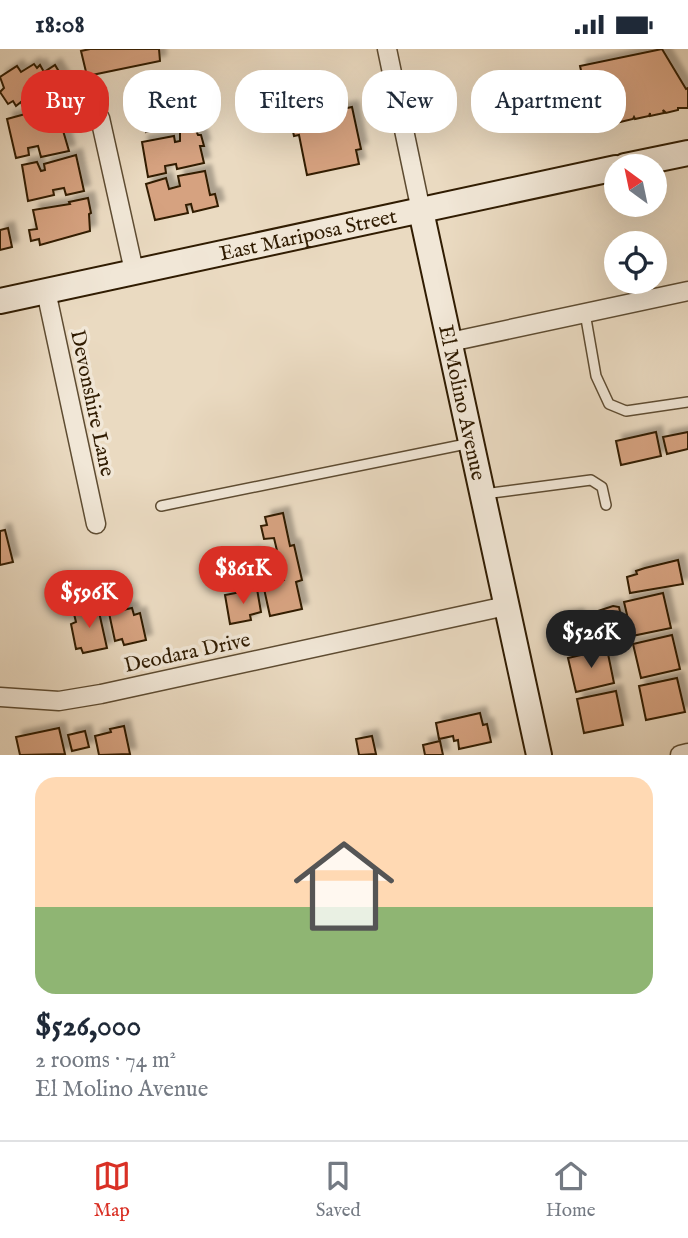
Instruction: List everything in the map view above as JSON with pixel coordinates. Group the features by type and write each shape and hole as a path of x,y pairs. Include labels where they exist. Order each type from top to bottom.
{"street":[{"name":"El Molino Avenue","path":"387,49 539,755"},
{"path":"103,133 134,271"},
{"path":"667,157 688,153"},
{"name":"East Mariposa Street","path":"0,301 604,171"},
{"name":"Devonshire Lane","path":"46,291 96,524"},
{"path":"450,342 688,291"},
{"name":"Deodara Drive","path":"0,697 59,701 506,606"},
{"path":"681,755 688,753"}],"lane":[{"path":"585,313 596,376 608,404 626,411 688,402"},
{"path":"161,506 472,443"},
{"path":"482,494 591,480 602,487 606,505"}],"building":[{"path":"159,49 160,61 109,71 86,70 81,51"},
{"path":"662,49 686,89 688,88 688,108 678,108 666,113 663,110 664,113 650,116 650,113 649,116 626,121 626,70 581,70 580,66"},
{"path":"34,64 37,68 40,65 43,70 24,70"},
{"path":"17,66 21,72 21,102 16,106 13,101 8,104 0,92 4,88 0,77"},
{"path":"352,107 361,149 356,150 359,164 307,175 299,135 294,136 293,133 348,133 348,108"},
{"path":"21,115 21,133 64,133 69,151 41,157 38,146 28,148 29,155 16,158 7,119"},
{"path":"180,133 201,135 204,146 200,146 204,163 177,169 176,164 165,166 166,173 148,177 142,142 174,136 175,142 180,141"},
{"path":"76,155 84,191 66,195 64,188 53,190 54,195 28,201 22,165 37,162 41,171 45,170 44,164"},
{"path":"205,171 210,195 215,194 218,206 193,212 191,204 186,205 188,213 155,220 146,184 166,178 169,189 180,186 178,176"},
{"path":"88,198 90,231 40,245 39,239 31,241 29,230 37,229 33,210"},
{"path":"8,228 12,247 0,250 0,230"},
{"path":"656,432 661,456 621,465 616,441"},
{"path":"688,432 688,449 667,454 663,437"},
{"path":"283,513 290,546 294,545 302,580 296,582 302,609 270,616 261,575 279,571 281,581 284,580 274,538 264,539 261,526 267,525 265,517"},
{"path":"5,530 13,562 0,565 0,531"},
{"path":"254,553 258,570 242,573 238,557"},
{"path":"678,560 683,584 630,593 627,577 645,568"},
{"path":"257,589 261,612 250,615 251,620 230,624 225,595"},
{"path":"663,593 671,628 632,636 624,602"},
{"path":"97,603 107,648 83,653 81,648 76,649 71,624 76,622 74,614 86,611 85,606"},
{"path":"613,606 619,607 625,636 603,641 604,643 561,650 555,620 577,615 582,628 599,625 598,611"},
{"path":"132,608 134,615 140,613 146,640 124,645 122,639 115,641 109,613"},
{"path":"672,635 680,669 641,678 633,644"},
{"path":"607,649 614,683 576,692 568,658"},
{"path":"677,678 685,712 646,720 639,686"},
{"path":"616,691 623,725 584,733 577,699"},
{"path":"480,713 483,725 487,724 491,742 459,749 458,740 454,741 453,736 439,739 436,723"},
{"path":"124,726 130,754 99,755 95,736"},
{"path":"59,728 65,754 20,755 16,737"},
{"path":"85,731 89,747 72,751 68,735"},
{"path":"372,736 376,754 359,755 356,739"},
{"path":"440,741 443,755 425,755 423,745"}]}
